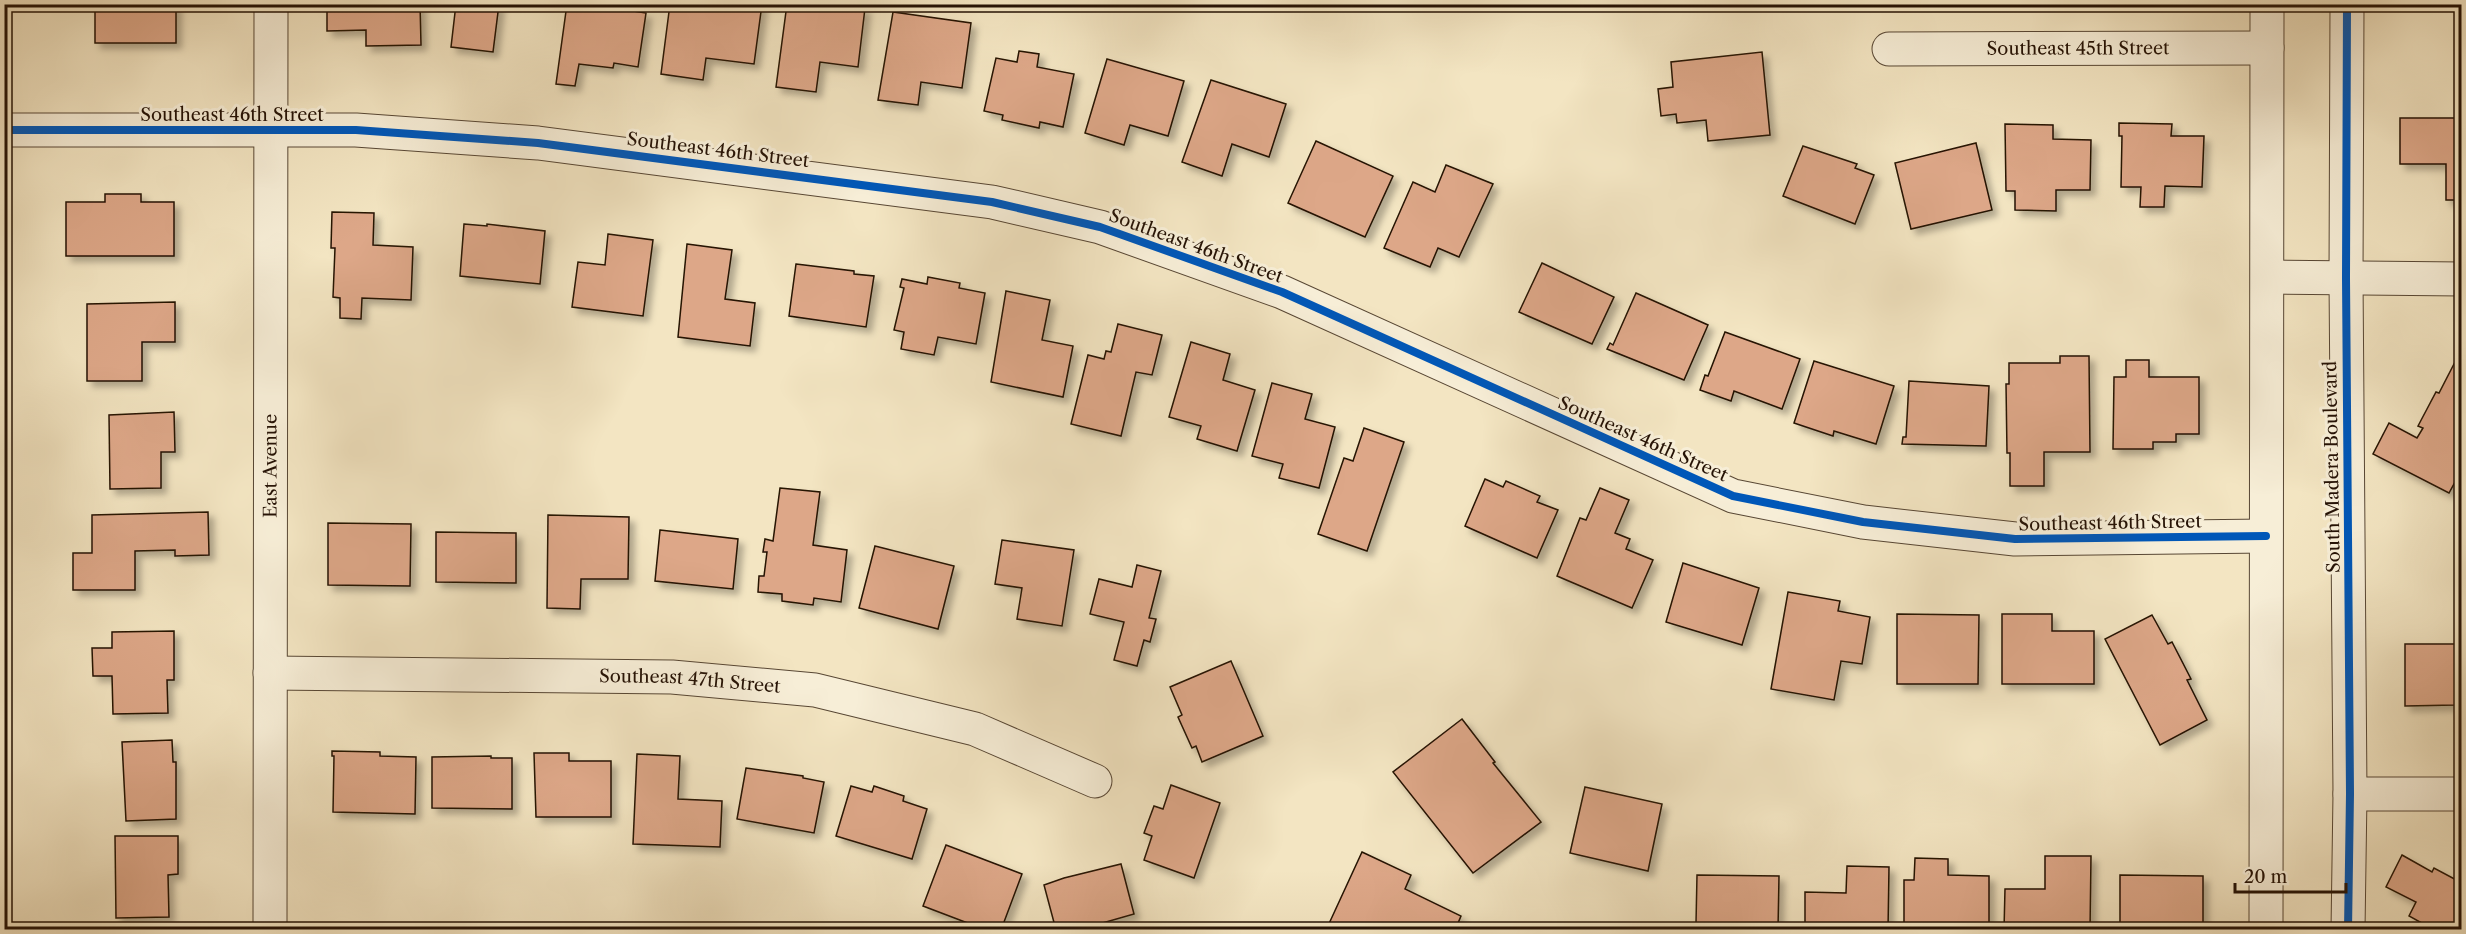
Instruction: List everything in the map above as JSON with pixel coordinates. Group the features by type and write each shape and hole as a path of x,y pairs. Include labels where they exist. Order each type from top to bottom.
{"street":[{"name":"East Avenue","path":"270,930 271,4"},
{"path":"2266,930 2267,4"},
{"name":"South Madera Boulevard","path":"2347,4 2346,278 2350,795 2348,930"},
{"name":"Southeast 45th Street","path":"1889,49 2267,48"},
{"name":"Southeast 46th Street","path":"4,130 356,130 538,143 992,202 1100,227 1282,292 1733,496 1863,522 2015,539 2266,536"},
{"path":"2268,277 2462,279"},
{"name":"Southeast 47th Street","path":"270,673 672,677 815,690 975,729 1095,781"},
{"path":"2350,795 2462,794"}],"building":[{"path":"95,4 176,4 176,43 95,43"},
{"path":"327,4 420,4 421,45 366,46 366,30 327,31"},
{"path":"456,4 499,4 493,52 451,47"},
{"path":"567,4 589,4 646,13 638,67 614,63 613,68 579,64 575,86 556,84"},
{"path":"670,4 762,4 754,64 706,58 703,80 661,74"},
{"path":"787,4 835,4 865,8 858,67 820,62 816,92 776,87"},
{"path":"893,12 971,23 962,88 921,82 918,105 878,100"},
{"path":"1019,51 1039,54 1037,67 1074,74 1063,127 1040,122 1039,128 1002,120 1003,115 984,111 996,58 1017,62"},
{"path":"1762,52 1770,135 1708,141 1706,120 1677,123 1676,114 1661,116 1658,89 1673,87 1671,62"},
{"path":"1107,59 1184,81 1168,136 1130,125 1124,145 1085,133"},
{"path":"1211,80 1286,104 1269,157 1232,144 1222,176 1182,162"},
{"path":"2400,118 2462,118 2462,200 2446,200 2446,164 2400,164"},
{"path":"2119,123 2172,124 2171,136 2204,136 2202,187 2165,186 2164,207 2140,207 2141,187 2121,187 2122,136 2119,136"},
{"path":"2005,124 2053,125 2053,139 2091,140 2090,190 2056,190 2056,211 2015,210 2015,191 2006,191"},
{"path":"1316,141 1393,176 1365,237 1288,203"},
{"path":"1976,143 1992,210 1911,229 1895,163"},
{"path":"1803,146 1857,164 1855,168 1874,175 1855,224 1783,196"},
{"path":"1446,165 1493,184 1459,257 1438,248 1430,267 1384,248 1413,182 1435,192"},
{"path":"105,194 141,194 141,202 174,202 174,256 66,256 66,202 105,202"},
{"path":"332,212 374,213 373,245 413,247 411,300 362,298 361,319 340,318 340,298 333,297 335,248 331,248"},
{"path":"464,224 487,226 487,224 545,231 540,284 460,276"},
{"path":"608,234 653,240 643,316 572,307 578,262 605,265"},
{"path":"687,244 732,250 725,299 755,303 750,346 678,337"},
{"path":"1542,263 1614,297 1592,344 1519,312"},
{"path":"796,264 854,271 854,274 874,276 866,327 789,316"},
{"path":"928,277 960,283 959,288 985,293 976,344 938,337 934,355 901,349 904,332 894,330 904,288 900,287 902,279 927,284"},
{"path":"1006,291 1050,300 1042,340 1073,346 1063,397 991,382"},
{"path":"1636,293 1708,325 1684,380 1607,349 1610,343 1613,345"},
{"path":"175,302 175,342 142,342 142,381 87,381 87,304"},
{"path":"1118,324 1162,335 1152,375 1136,372 1121,436 1071,424 1088,355 1104,359 1106,351 1111,352"},
{"path":"1725,332 1800,359 1782,409 1734,391 1731,401 1700,390 1705,375 1708,376"},
{"path":"1191,342 1230,354 1223,380 1255,390 1237,451 1197,439 1201,426 1169,417"},
{"path":"2060,356 2089,356 2090,452 2044,452 2044,486 2010,486 2006,384 2009,384 2009,363 2060,363"},
{"path":"2126,360 2149,360 2149,377 2199,377 2199,434 2176,434 2176,442 2153,442 2153,449 2113,449 2114,377 2126,377"},
{"path":"1814,361 1894,386 1876,444 1834,431 1833,436 1794,423"},
{"path":"2455,362 2462,366 2462,469 2449,493 2373,454 2389,423 2417,438 2423,428 2418,426"},
{"path":"1909,381 1989,386 1986,446 1902,444 1903,437 1906,437"},
{"path":"1272,383 1312,394 1305,419 1335,427 1319,488 1279,478 1283,464 1252,456"},
{"path":"174,412 175,452 161,452 161,488 110,489 109,415"},
{"path":"1364,428 1404,442 1367,551 1318,534 1344,458 1353,461"},
{"path":"1485,479 1503,487 1506,481 1540,496 1537,502 1558,510 1537,558 1465,526"},
{"path":"780,488 820,492 813,545 847,550 841,602 814,598 813,605 782,601 782,594 758,592 759,576 764,576 767,552 763,552 765,539 773,541"},
{"path":"1600,488 1629,500 1615,533 1630,539 1626,549 1653,560 1632,608 1557,576 1580,518 1586,520"},
{"path":"208,512 209,555 175,556 175,550 135,551 135,590 73,590 73,553 92,553 92,515"},
{"path":"548,515 629,517 628,579 581,579 580,609 547,608"},
{"path":"328,523 411,524 410,586 328,585"},
{"path":"660,530 738,539 733,589 655,581"},
{"path":"436,532 516,533 516,583 436,582"},
{"path":"1002,540 1074,550 1062,626 1017,619 1022,588 995,584"},
{"path":"875,546 954,566 938,629 859,608"},
{"path":"1683,563 1759,588 1742,645 1666,622"},
{"path":"1137,565 1161,571 1149,618 1156,619 1150,642 1144,640 1137,666 1114,660 1124,622 1090,614 1099,579 1132,587"},
{"path":"1788,592 1840,601 1838,611 1870,617 1862,664 1841,661 1834,700 1771,689"},
{"path":"1897,614 1979,615 1978,684 1897,684"},
{"path":"2002,614 2052,614 2052,631 2094,631 2094,684 2002,684"},
{"path":"2152,615 2168,644 2172,642 2191,679 2187,680 2207,720 2160,745 2105,639"},
{"path":"174,631 174,680 167,680 168,713 113,714 112,676 93,676 92,648 112,648 112,632"},
{"path":"2405,644 2462,644 2462,695 2455,695 2455,705 2405,706"},
{"path":"1231,661 1263,736 1202,762 1196,746 1192,748 1178,717 1182,715 1170,687"},
{"path":"1462,719 1495,762 1493,763 1541,822 1473,873 1393,772"},
{"path":"172,740 173,762 176,762 176,819 126,821 122,742"},
{"path":"332,751 380,752 380,756 416,757 415,814 333,812 334,756 332,756"},
{"path":"534,753 569,753 569,761 611,761 611,817 536,817"},
{"path":"637,754 680,756 678,799 722,801 720,847 633,844"},
{"path":"491,756 491,758 512,758 512,809 432,808 432,757"},
{"path":"746,768 803,776 803,778 824,782 814,833 737,819"},
{"path":"1171,785 1220,803 1194,878 1144,860 1152,836 1144,833 1154,806 1163,809"},
{"path":"851,786 872,792 874,786 904,796 903,801 927,809 912,859 836,836"},
{"path":"1585,787 1662,804 1648,871 1570,853"},
{"path":"115,836 178,836 178,874 168,875 169,917 116,918"},
{"path":"946,845 1022,874 1001,930 986,930 923,906"},
{"path":"1362,852 1411,875 1405,889 1461,916 1455,930 1327,928"},
{"path":"2402,855 2432,872 2434,868 2462,883 2462,930 2419,930 2422,923 2409,916 2416,902 2386,887"},
{"path":"2045,856 2091,856 2090,930 2004,930 2005,889 2045,889"},
{"path":"1915,858 1948,859 1948,875 1989,876 1989,930 1904,930 1904,880 1914,880"},
{"path":"1121,864 1134,914 1078,930 1056,930 1044,885"},
{"path":"1847,866 1889,867 1888,930 1805,930 1805,892 1846,893"},
{"path":"1697,875 1779,876 1778,929 1694,930"},
{"path":"2120,875 2203,876 2203,930 2120,930"}],"cycle path":[{"path":"2347,4 2346,278 2350,794 2348,930"},
{"path":"4,130 356,130 538,143 992,202 1100,227 1282,292 1733,496 1863,522 2015,539 2266,536"}]}
